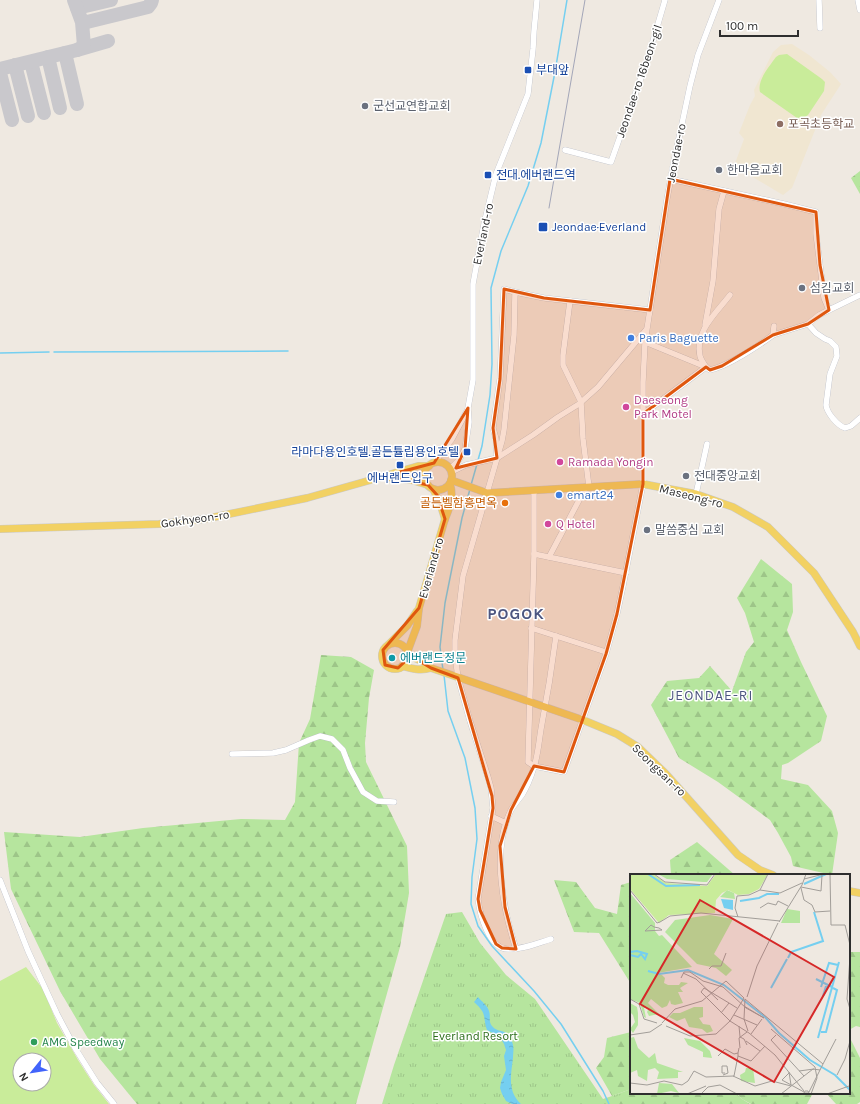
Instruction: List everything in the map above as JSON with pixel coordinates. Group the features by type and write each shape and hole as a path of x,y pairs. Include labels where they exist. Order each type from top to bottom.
{"main road":[{"path":"445,519 440,503 425,477 427,469 432,464 443,463 451,470"},
{"name":"Gokhyeon-ro","path":"0,529 159,524 205,519 307,498 401,470 432,464"},
{"name":"Everland-ro","path":"407,654 417,626 419,608 445,519 450,508 452,497 451,470"},
{"path":"385,476 412,480 440,490 444,489 451,482 485,492"},
{"name":"Maseong-ro","path":"485,492 534,491 644,484 696,494 733,507 768,527 814,573 853,632 860,646"},
{"path":"389,644 398,643 405,648 407,654 406,661 398,668 394,669 385,664 382,659 383,650 389,644 407,626 419,608"},
{"path":"407,654 424,662 431,668"},
{"path":"402,666 411,669 424,670 431,668"},
{"name":"Seongsan-ro","path":"431,668 583,720 617,734 638,748 666,774 738,855 760,870 770,874"}],"street":[{"name":"Everland-ro","path":"451,470 459,460 465,448 469,422 468,408 473,380 472,304 475,271 496,174 528,94 537,0"},
{"name":"Jeondae-ro 16beon-gil","path":"565,150 611,162 648,58 665,0"},
{"name":"Jeondae-ro","path":"534,766 564,772 606,652 617,614 644,484 643,382 646,330 670,179 694,68 703,40 719,0"},
{"path":"820,0 820,28"},
{"path":"858,0 860,10"},
{"path":"670,179 816,212 816,234 824,298 829,310"},
{"path":"706,367 700,357 699,344 704,328 713,281 718,216 724,191"},
{"path":"497,458 496,439 493,428 500,378 504,289 544,298 650,310"},
{"path":"515,292 514,335 505,423 502,441 485,492 462,576 455,640 456,677 491,788 493,808 478,899 485,926 496,944 507,950 516,949 551,939"},
{"path":"645,342 710,370 722,366 773,335 808,324 820,315 860,294"},
{"path":"704,328 730,295"},
{"path":"549,557 588,487 581,402 563,365 570,301"},
{"path":"808,324 816,333 830,341 836,347 837,356 830,374 826,405 827,409 840,427 845,428 850,426 860,418"},
{"path":"773,335 774,326"},
{"path":"451,470 497,458 581,402 598,387 646,330"},
{"path":"643,414 706,367"},
{"path":"432,464 452,439 468,408"},
{"path":"696,494 707,444"},
{"path":"534,491 534,554 528,762 534,766"},
{"path":"534,554 626,573"},
{"path":"531,628 606,652"},
{"path":"516,949 504,907 500,846 511,810 523,794 534,766 556,636"},
{"path":"232,754 273,753 286,750 320,736 332,739 342,750 363,792 377,801 394,802"},
{"path":"491,816 506,823"},
{"path":"0,880 28,951 57,1014 75,1048 97,1083 114,1104"}],"highlighted area":[{"path":"670,179 816,212 820,265 829,310 808,324 773,335 722,366 710,370 706,367 643,414 643,484 617,614 606,654 564,772 534,766 511,810 500,846 505,907 516,949 502,948 496,944 480,910 478,899 493,808 492,796 458,678 431,668 411,656 398,668 385,665 383,650 419,608 445,519 437,495 428,485 385,476 434,463 468,408 465,449 456,468 497,458 493,428 500,379 504,289 544,298 650,310"}],"shaded area":[{"name":"포곡초등학교","path":"792,44 809,55 830,72 841,84 821,115 792,188 783,195 734,166 744,139 739,133 755,96 754,90 773,52 781,45"}],"green space":[{"path":"787,54 825,82 824,91 808,115 805,117 797,118 760,92 760,83 770,65 779,55"},
{"path":"860,171 860,194 851,178"},
{"path":"761,559 792,584 793,612 787,630 827,716 821,741 788,763 782,765 781,779 808,785 832,811 838,833 832,874 793,866 791,857 770,820 718,782 679,758 651,705 667,681 699,678 710,666 732,691 746,652 754,642 745,613 737,598"},
{"path":"321,655 351,657 374,670 369,698 365,743 366,762 407,846 409,893 400,947 356,1104 137,1104 100,1059 60,991 11,889 4,832 80,837 143,828 241,819 285,820 295,802 299,743 310,719"},
{"path":"697,842 734,874 671,874 670,860"},
{"path":"554,880 576,882 595,908 617,914 621,885 630,882 630,982 599,933 574,932"},
{"name":"Everland Resort","path":"462,912 480,943 506,975 535,999 603,1099 630,1089 630,1094 737,1094 750,1104 382,1104 446,914"},
{"path":"850,952 860,952 860,1027 856,1026 850,1029"},
{"name":"AMG Speedway","path":"26,967 43,989 57,1023 78,1060 94,1085 109,1104 0,1104 0,981"},
{"path":"630,1032 630,1089 612,1096 596,1068 604,1057 607,1038"},
{"path":"850,1038 860,1058 860,1102 857,1104 836,1104 827,1094 850,1094"},
{"path":"630,1091 630,1094 735,1094 748,1104 616,1104 615,1097"},
{"path":"737,1094 812,1094 807,1104 751,1104"}],"water":[{"path":"478,997 486,1005 490,1013 490,1022 492,1026 495,1029 509,1035 511,1039 513,1045 513,1058 511,1082 514,1094 521,1104 512,1104 506,1101 502,1094 500,1088 506,1070 504,1056 506,1050 500,1037 487,1030 483,1012 474,1002"}],"waterway":[{"path":"478,460 482,446 490,395 492,364 491,288 501,251 528,186 541,143 567,0"},
{"path":"54,352 288,351"},
{"path":"0,353 49,352"},
{"path":"471,485 477,464"},
{"path":"443,670 440,647 445,603 462,518 470,489"},
{"path":"444,675 448,711 465,758 475,808 477,839 472,877 471,904 478,926 492,946 534,991 561,1024 603,1091 609,1104"}],"taxiway":[{"path":"0,69 77,50 84,46 82,22 74,0"},
{"path":"77,8 111,0"},
{"path":"83,21 87,22 148,7 152,0"},
{"path":"77,50 108,41"},
{"path":"65,53 77,104"},
{"path":"48,57 60,108"},
{"path":"31,62 44,113"},
{"path":"15,65 28,116"},
{"path":"0,73 12,120"}],"tram line":[{"path":"549,208 585,0"}],"place":[{"name":"부대앞","path":"528,70"},
{"name":"군선교연합교회","path":"365,106"},
{"name":"포곡초등학교","path":"780,124"},
{"name":"한마음교회","path":"719,170"},
{"name":"전대.에버랜드역","path":"488,175"},
{"name":"Jeondae·Everland","path":"543,227"},
{"name":"섬김교회","path":"802,288"},
{"name":"Paris Baguette","path":"631,338"},
{"name":"Daeseong Park Motel","path":"626,407"},
{"name":"라마다용인호텔.골든튤립용인호텔","path":"467,452"},
{"name":"Ramada Yongin","path":"560,462"},
{"name":"에버랜드입구","path":"400,465"},
{"name":"전대중앙교회","path":"686,476"},
{"name":"emart24","path":"559,495"},
{"name":"골든벨함흥면옥","path":"505,503"},
{"name":"Q Hotel","path":"548,524"},
{"name":"말씀중심 교회","path":"647,530"},
{"name":"에버랜드정문","path":"392,658"},
{"name":"AMG Speedway","path":"34,1042"}],"district":[{"name":"POGOK","path":"516,613"},
{"name":"JEONDAE-RI","path":"711,695"}]}
